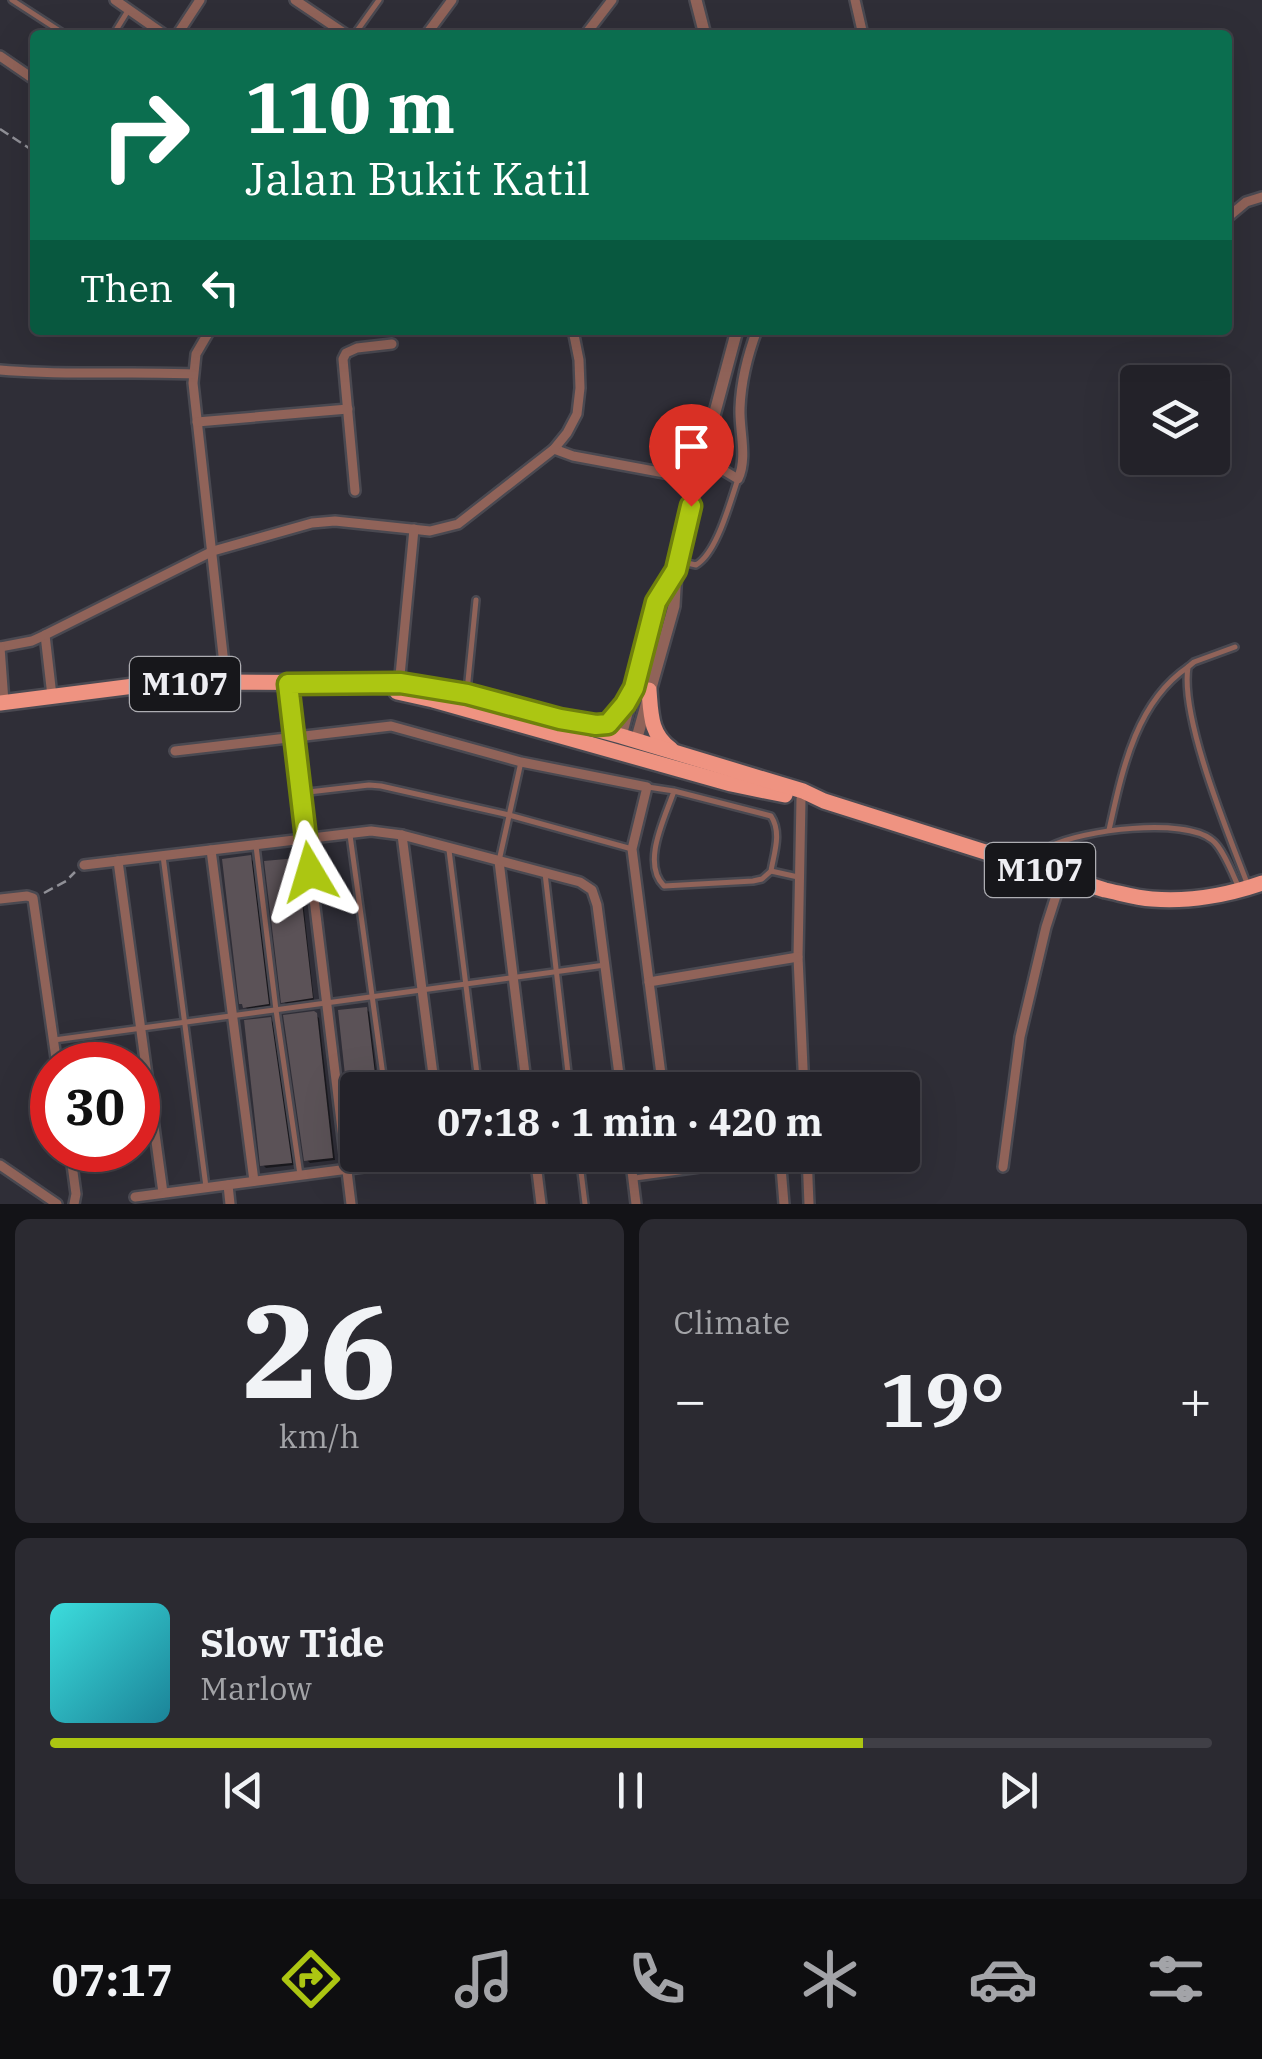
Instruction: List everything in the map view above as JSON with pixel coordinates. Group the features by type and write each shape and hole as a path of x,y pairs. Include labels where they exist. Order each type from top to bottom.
{"main road":[{"name":"M107","path":"2,703 134,686 226,682 372,684 467,694 678,754 1105,890 1178,900 1250,887"},
{"name":"M107","path":"399,688 731,784 802,795"},
{"path":"560,719 608,724 642,689 652,724 664,745 678,754"},
{"path":"595,746 628,741 656,763"}],"street":[{"path":"115,0 158,30"},
{"path":"180,30 200,0"},
{"path":"295,0 343,30"},
{"path":"431,30 452,0"},
{"path":"589,30 612,0"},
{"path":"696,0 704,30"},
{"path":"855,0 862,30"},
{"path":"0,56 30,77"},
{"path":"1232,214 1262,196"},
{"path":"203,335 193,374 226,682"},
{"path":"2,703 0,647 45,636 213,550 312,523 335,521 414,530 444,529 458,524 554,449 567,434 577,414 580,374 574,335"},
{"path":"628,741 642,689 674,606 677,566 736,335"},
{"path":"703,458 738,479 743,464 741,394 755,335"},
{"path":"355,492 344,359 346,353 357,348 392,344"},
{"path":"0,370 50,375 193,374"},
{"path":"197,422 348,409"},
{"path":"554,449 697,479"},
{"path":"399,688 414,530"},
{"path":"45,636 52,696"},
{"path":"288,684 340,1114"},
{"path":"175,751 391,726 521,762 647,787 632,849 661,1072"},
{"path":"802,795 798,957 803,1072"},
{"path":"84,865 371,831 402,834 580,882 592,890 619,1072"},
{"path":"402,834 433,1072"},
{"path":"210,850 254,1181"},
{"path":"498,860 525,1072"},
{"path":"118,861 163,1193"},
{"path":"1003,1167 1020,1037 1046,926 1062,877"},
{"path":"0,899 33,898 54,1040"},
{"path":"650,982 798,957"},
{"path":"0,1166 57,1204"},
{"path":"135,1197 340,1170"},
{"path":"73,1172 74,1204"},
{"path":"347,1172 351,1204"},
{"path":"537,1172 541,1204"},
{"path":"632,1172 636,1204"},
{"path":"781,1172 784,1204"},
{"path":"808,1172 809,1204"},
{"path":"228,1185 230,1204"}],"lane":[{"path":"12,0 58,30"},
{"path":"355,30 379,0"},
{"path":"115,30 128,10"},
{"path":"677,566 703,562 738,479"},
{"path":"467,694 476,600"},
{"path":"1109,830 1122,772 1159,692 1194,662 1235,647"},
{"path":"1188,668 1186,688 1196,735 1218,806 1250,887"},
{"path":"498,860 521,762"},
{"path":"300,793 381,786 509,815 632,849"},
{"path":"647,787 674,790 771,816 777,835 771,871 753,881 664,886 654,874 653,856 674,790"},
{"path":"1032,867 1040,854 1052,846 1109,830 1167,828 1213,840 1250,887"},
{"path":"349,834 382,1072"},
{"path":"256,845 300,1175"},
{"path":"449,847 477,1072"},
{"path":"164,856 206,1188"},
{"path":"771,871 800,877"},
{"path":"545,873 568,1072"},
{"path":"54,1040 604,966"},
{"path":"580,1172 585,1204"},
{"path":"633,1178 675,1172"}],"path":[{"path":"0,129 30,149"},
{"path":"33,898 84,865"}],"building":[{"path":"251,855 269,1004 243,1008 239,1004 222,859"},
{"path":"297,858 313,998 281,1003 264,861"},
{"path":"367,1007 375,1072 345,1072 338,1010"},
{"path":"314,1011 333,1158 304,1161 283,1015"},
{"path":"271,1017 292,1163 260,1166 244,1020"}],"route":[{"path":"310,872 288,684 400,683 467,694 560,719 608,724 634,688 656,602 676,570 691,506"}]}
